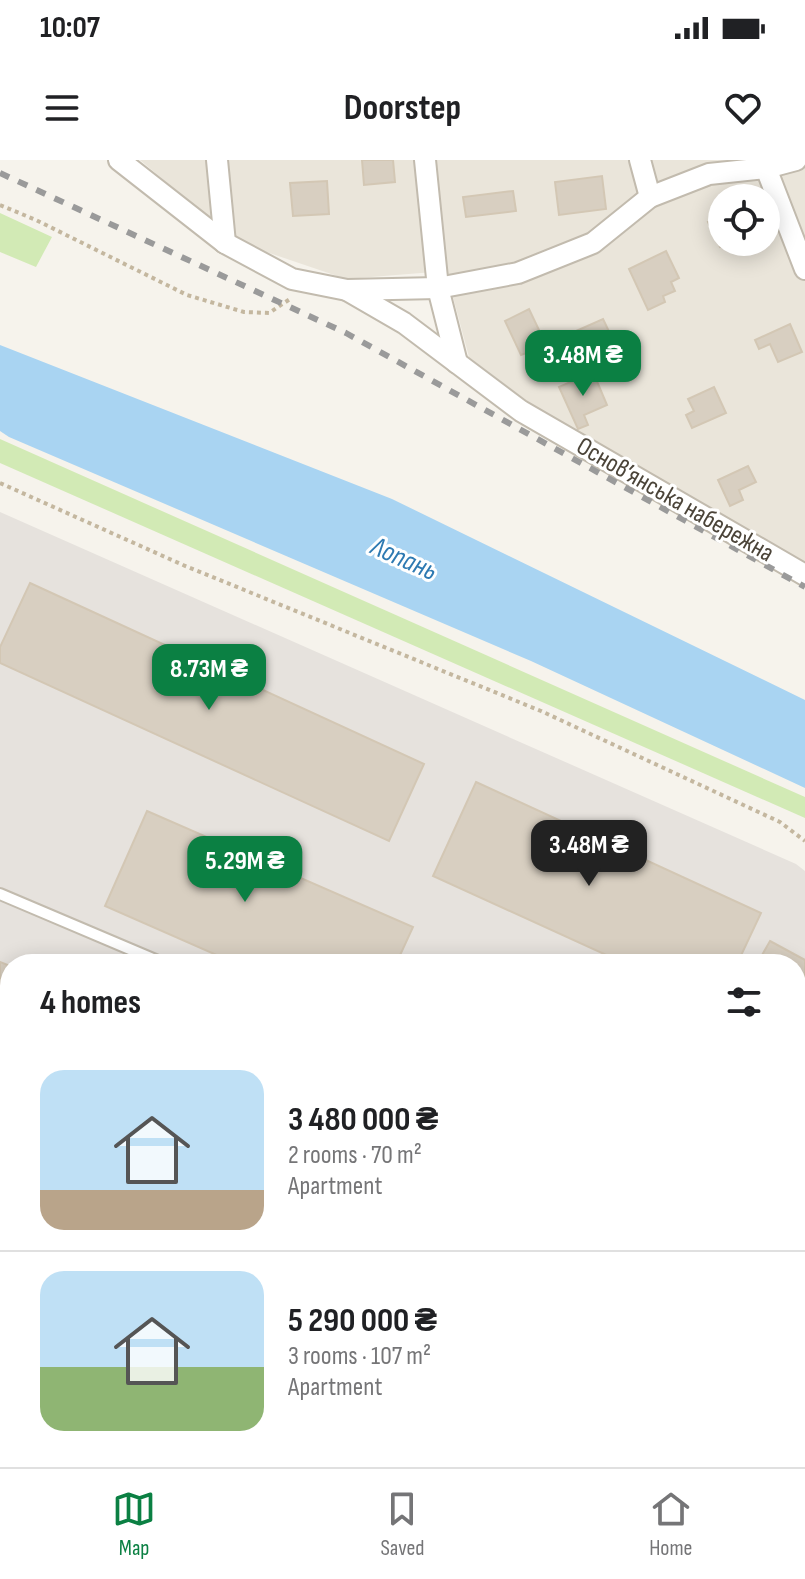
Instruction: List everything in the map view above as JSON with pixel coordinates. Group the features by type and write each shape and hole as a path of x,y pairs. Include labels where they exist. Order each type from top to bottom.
{"street":[{"path":"119,160 225,243 292,279 347,290 438,288 518,273 593,243 650,197 709,174 766,168 796,160"},
{"path":"217,160 225,243"},
{"path":"425,160 438,288 457,363"},
{"path":"640,160 650,197"},
{"path":"766,168 805,269"},
{"name":"Основ’янська набережна","path":"347,290 404,323 521,411 805,575"}],"lane":[{"path":"0,894 141,954"}],"path":[{"path":"0,205 187,295 244,312 269,313 295,297 324,285"},
{"path":"0,483 197,571 541,711 780,822 805,841"}],"shaded area":[{"path":"140,160 805,160 805,566 554,422 469,357 446,271 346,279 237,242"},
{"path":"0,512 796,864 805,871 805,954 0,954"}],"green space":[{"path":"0,213 52,237 36,267 0,252"},
{"path":"0,439 805,797 805,818 0,463"}],"water":[{"name":"Лопань","path":"0,345 392,499 805,700 805,788 531,661 9,437 0,431"}],"building":[{"path":"362,160 393,160 395,182 364,185"},
{"path":"602,176 606,209 559,215 555,182"},
{"path":"327,181 329,214 293,216 290,183"},
{"path":"513,191 516,211 466,217 463,197"},
{"path":"666,251 679,278 671,282 675,291 663,296 665,302 648,310 629,269"},
{"path":"529,309 548,349 531,357 529,352 521,355 505,321"},
{"path":"603,319 615,344 588,356 576,331"},
{"path":"790,324 802,352 778,362 770,344 759,349 755,340"},
{"path":"593,372 607,405 584,415 588,425 578,429 559,387"},
{"path":"714,387 726,413 692,428 686,415 694,411 688,399"},
{"path":"748,466 756,482 739,490 743,500 730,506 718,480"},
{"path":"30,583 424,764 389,841 0,663 0,647"},
{"path":"476,782 761,913 742,954 604,954 433,876"},
{"path":"147,811 413,927 401,954 214,954 105,906"},
{"path":"770,941 794,954 763,954"}],"railway":[{"path":"0,173 346,333 805,587"}]}
